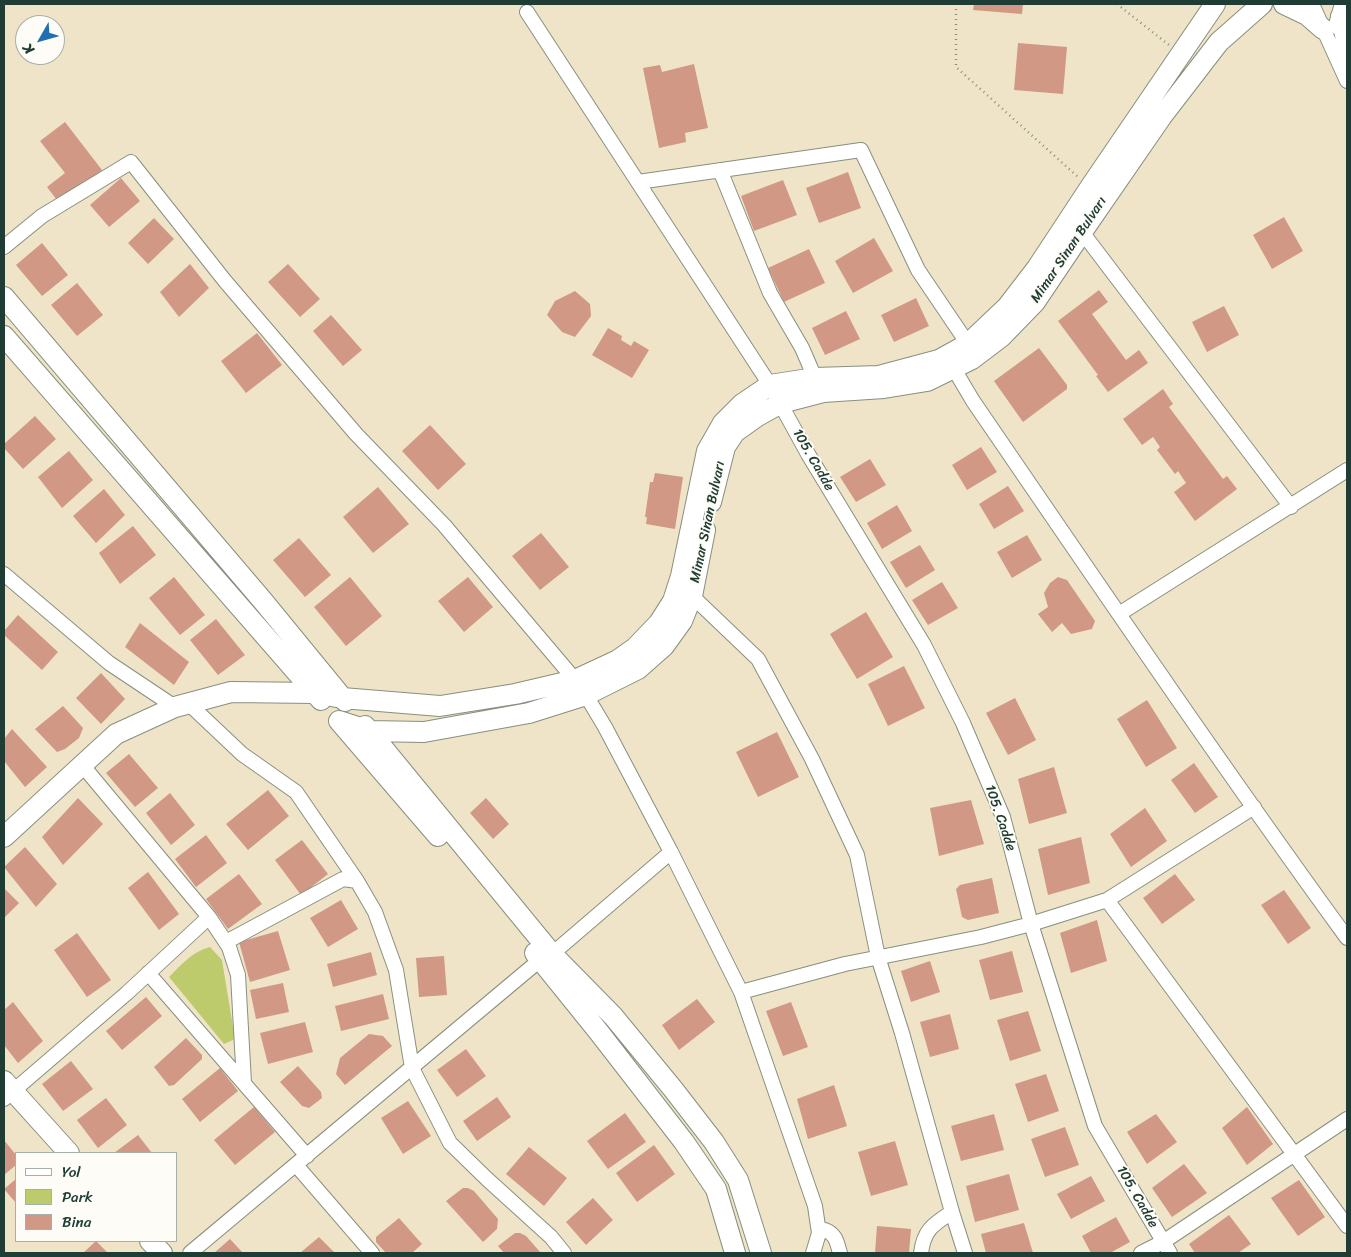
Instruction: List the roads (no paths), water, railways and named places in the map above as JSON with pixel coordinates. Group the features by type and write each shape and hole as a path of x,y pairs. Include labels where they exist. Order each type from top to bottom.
{"main road":[{"name":"Mimar Sinan Bulvarı","path":"339,721 370,731 424,732 529,713 580,687 635,648 659,624 673,601 681,576 707,451 723,423 742,404 770,385 815,378 879,376 939,360 968,344 1007,307 1037,268 1215,4"},
{"name":"Mimar Sinan Bulvarı","path":"4,837 116,734 182,705 231,692 315,693 342,698 440,706 515,694 580,687 638,669 664,646 682,621 692,596 716,479 725,447 735,432 781,403 823,392 884,388 927,381 972,359 1001,337 1035,302 1162,116 1219,42 1262,4"},
{"path":"1284,4 1331,27 1345,4"},
{"path":"4,297 250,586 370,731 546,957 598,1031 673,1127 716,1189 735,1253"},
{"path":"4,336 465,868 546,957 612,1016 673,1089 714,1142 738,1180 761,1253"},
{"path":"7,1090 69,1152"}],"street":[{"path":"1312,4 1331,27 1347,59"},
{"path":"1335,4 1331,27 1347,81"},
{"name":"105. Cadde","path":"527,12 770,385 808,454 924,645 963,723 1002,818 1032,924 1096,1126 1166,1248"},
{"path":"638,182 861,150 918,270 968,344"},
{"path":"4,247 42,216 131,162 225,281 356,434 444,524 580,687 605,727 671,852 741,992 815,1206 819,1233 813,1253"},
{"path":"720,170 770,293 802,348 815,378"},
{"path":"1082,232 1291,507"},
{"path":"954,369 973,401 1119,614 1347,938"},
{"path":"1119,614 1347,470"},
{"path":"6,580 109,663 182,705 242,754 296,792 357,881 375,912 396,970 412,1068 450,1143 486,1179 551,1237 564,1253"},
{"path":"692,596 758,659 812,759 858,855 878,957 910,1060 952,1212 966,1253"},
{"path":"83,766 209,917 230,947 238,975 244,1083"},
{"path":"741,992 878,957 981,937 1032,924 1107,900 1254,807"},
{"path":"190,1253 671,852"},
{"path":"226,942 343,879 357,881"},
{"path":"1107,900 1347,1226"},
{"path":"7,1090 148,973 209,917"},
{"path":"148,973 307,1156"},
{"path":"1141,1253 1166,1248 1294,1153 1347,1119"},
{"path":"296,1165 372,1253"},
{"path":"921,1253 921,1246 930,1227 952,1212"},
{"path":"819,1233 825,1230 831,1232 836,1239 840,1253"}]}
